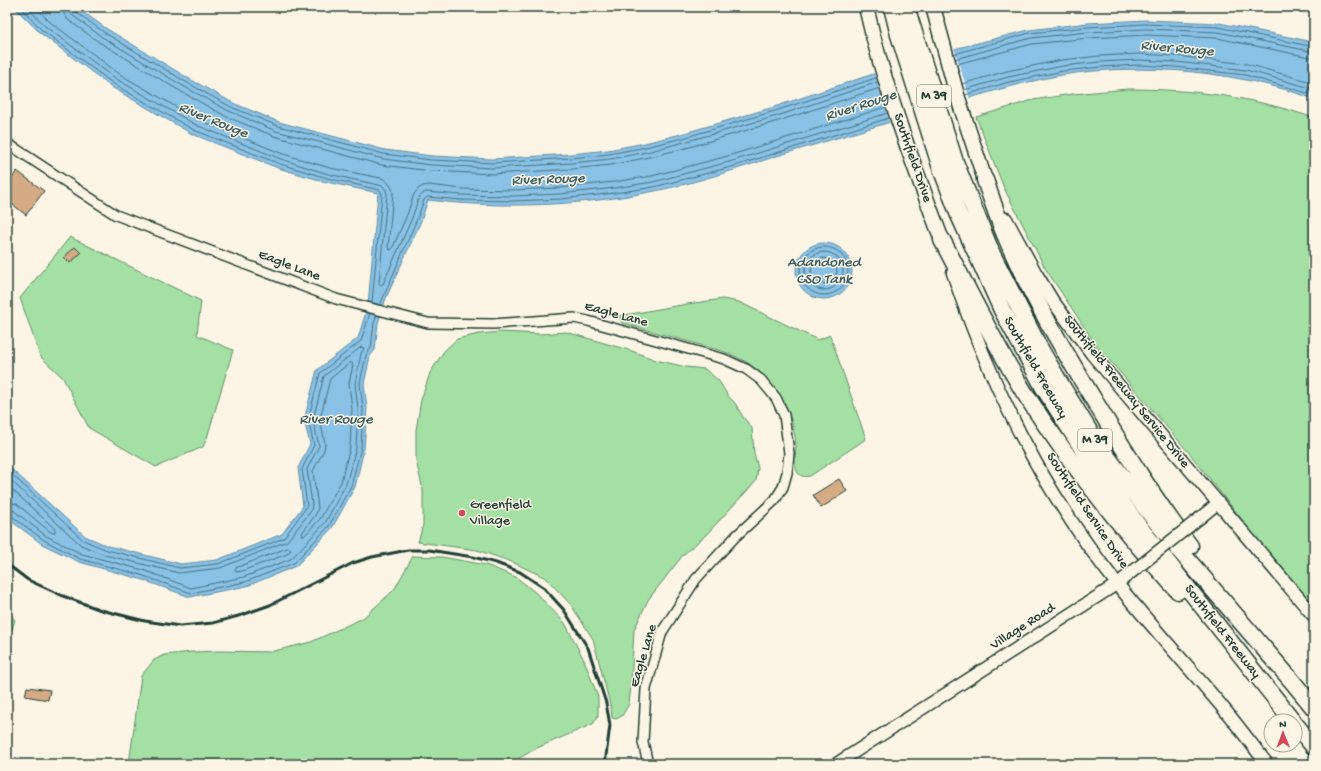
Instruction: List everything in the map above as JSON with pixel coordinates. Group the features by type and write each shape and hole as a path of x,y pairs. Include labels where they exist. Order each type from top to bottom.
{"highway":[{"name":"Southfield Freeway","path":"892,7 906,33 948,165 958,213 1002,310 1044,388 1108,485 1137,524 1286,713"},
{"name":"Southfield Freeway","path":"906,7 906,33"},
{"name":"Southfield Freeway","path":"948,165 1015,302 1039,347 1094,439 1180,551 1314,708"},
{"path":"986,180 1004,231 1022,272 1065,352 1112,431 1180,534 1292,682"},
{"path":"942,240 1006,360 1023,390 1054,438 1149,559 1269,692"},
{"path":"1303,734 1314,747"}],"main road":[{"name":"Southfield Drive","path":"866,7 897,116 916,173 942,240"},
{"name":"Southfield Freeway Service Drive","path":"932,7 958,95 986,180 1031,266 1072,328 1092,354 1314,616"},
{"name":"Southfield Service Drive","path":"942,240 963,304 978,343 1005,404 1033,458 1050,486 1117,584 1226,710 1267,764"}],"street":[{"name":"Eagle Lane","path":"7,143 116,215 336,299 428,323 493,324 574,318 588,320 724,359 746,369 761,380 776,398 784,415 789,453 787,473 783,487 775,500 736,536 696,579 662,632 646,689 642,742 648,764"},
{"name":"Village Road","path":"836,764 1117,584 1218,503"}],"green space":[{"path":"1128,89 1152,89 1222,96 1269,105 1314,118 1314,611 1190,454 1094,342 1045,268 1004,188 976,117 1033,100 1072,94"},
{"path":"70,237 201,301 197,335 233,350 203,447 156,467 89,428 63,378 40,356 20,298"},
{"path":"723,299 739,302 818,340 830,335 866,439 810,476 801,475 798,473 795,465 795,439 793,426 788,412 776,391 764,376 749,364 732,355 622,323 619,316"},
{"path":"501,332 540,334 566,332 632,351 656,360 686,367 705,369 719,381 728,396 735,403 743,417 752,428 754,453 758,468 756,481 706,535 683,555 648,600 634,630 629,704 622,716 616,719 612,718 611,708 593,639 571,605 546,578 512,562 477,550 418,542 423,525 423,490 416,461 416,430 421,400 430,373 444,351 457,339 479,334"},
{"path":"413,556 442,557 486,565 516,577 536,593 565,623 585,662 598,697 598,716 593,724 537,748 509,764 129,764 141,676 154,660 164,655 192,652 270,652 311,642 363,618 394,590"},
{"path":"7,610 15,620 7,645"}],"water":[{"name":"River Rouge","path":"14,7 76,7 107,29 188,78 233,103 279,122 385,150 432,156 492,159 571,154 608,150 645,143 774,107 958,48 1029,30 1088,23 1146,20 1219,23 1314,43 1314,99 1285,89 1222,76 1157,69 1093,71 1062,75 989,92 686,184 655,191 570,203 513,205 456,203 428,200 421,221 386,298 378,323 375,350 370,356 364,384 367,408 364,449 355,487 332,528 296,566 247,586 190,597 140,579 79,562 42,544 11,521 7,515 7,465 85,536 108,546 181,564 217,560 282,534 303,506 298,468 310,444 304,420 317,370 358,338 368,305 378,193 326,182 278,168 192,134 113,88 40,33"},
{"name":"Adandoned CSO Tank","path":"824,243 835,245 844,251 850,260 852,271 850,282 844,291 835,297 824,299 813,297 804,291 798,282 796,271 798,260 804,251 813,245"}],"pier":[{"path":"954,48 970,99 890,124 874,72"}],"building":[{"path":"17,171 44,191 26,215 7,200 7,185"},
{"path":"75,247 81,253 70,263 64,257"},
{"path":"839,479 847,491 821,508 813,495"},
{"path":"27,687 50,690 48,700 25,696"}],"railway":[{"path":"7,564 28,580 63,596 101,610 145,621 180,626 213,623 270,605 353,563 372,557 408,550 429,550 473,557 496,563 520,572 544,588 564,610 588,648 606,703 610,725 605,764"}],"place":[{"name":"Greenfield Village","path":"462,513"}]}
